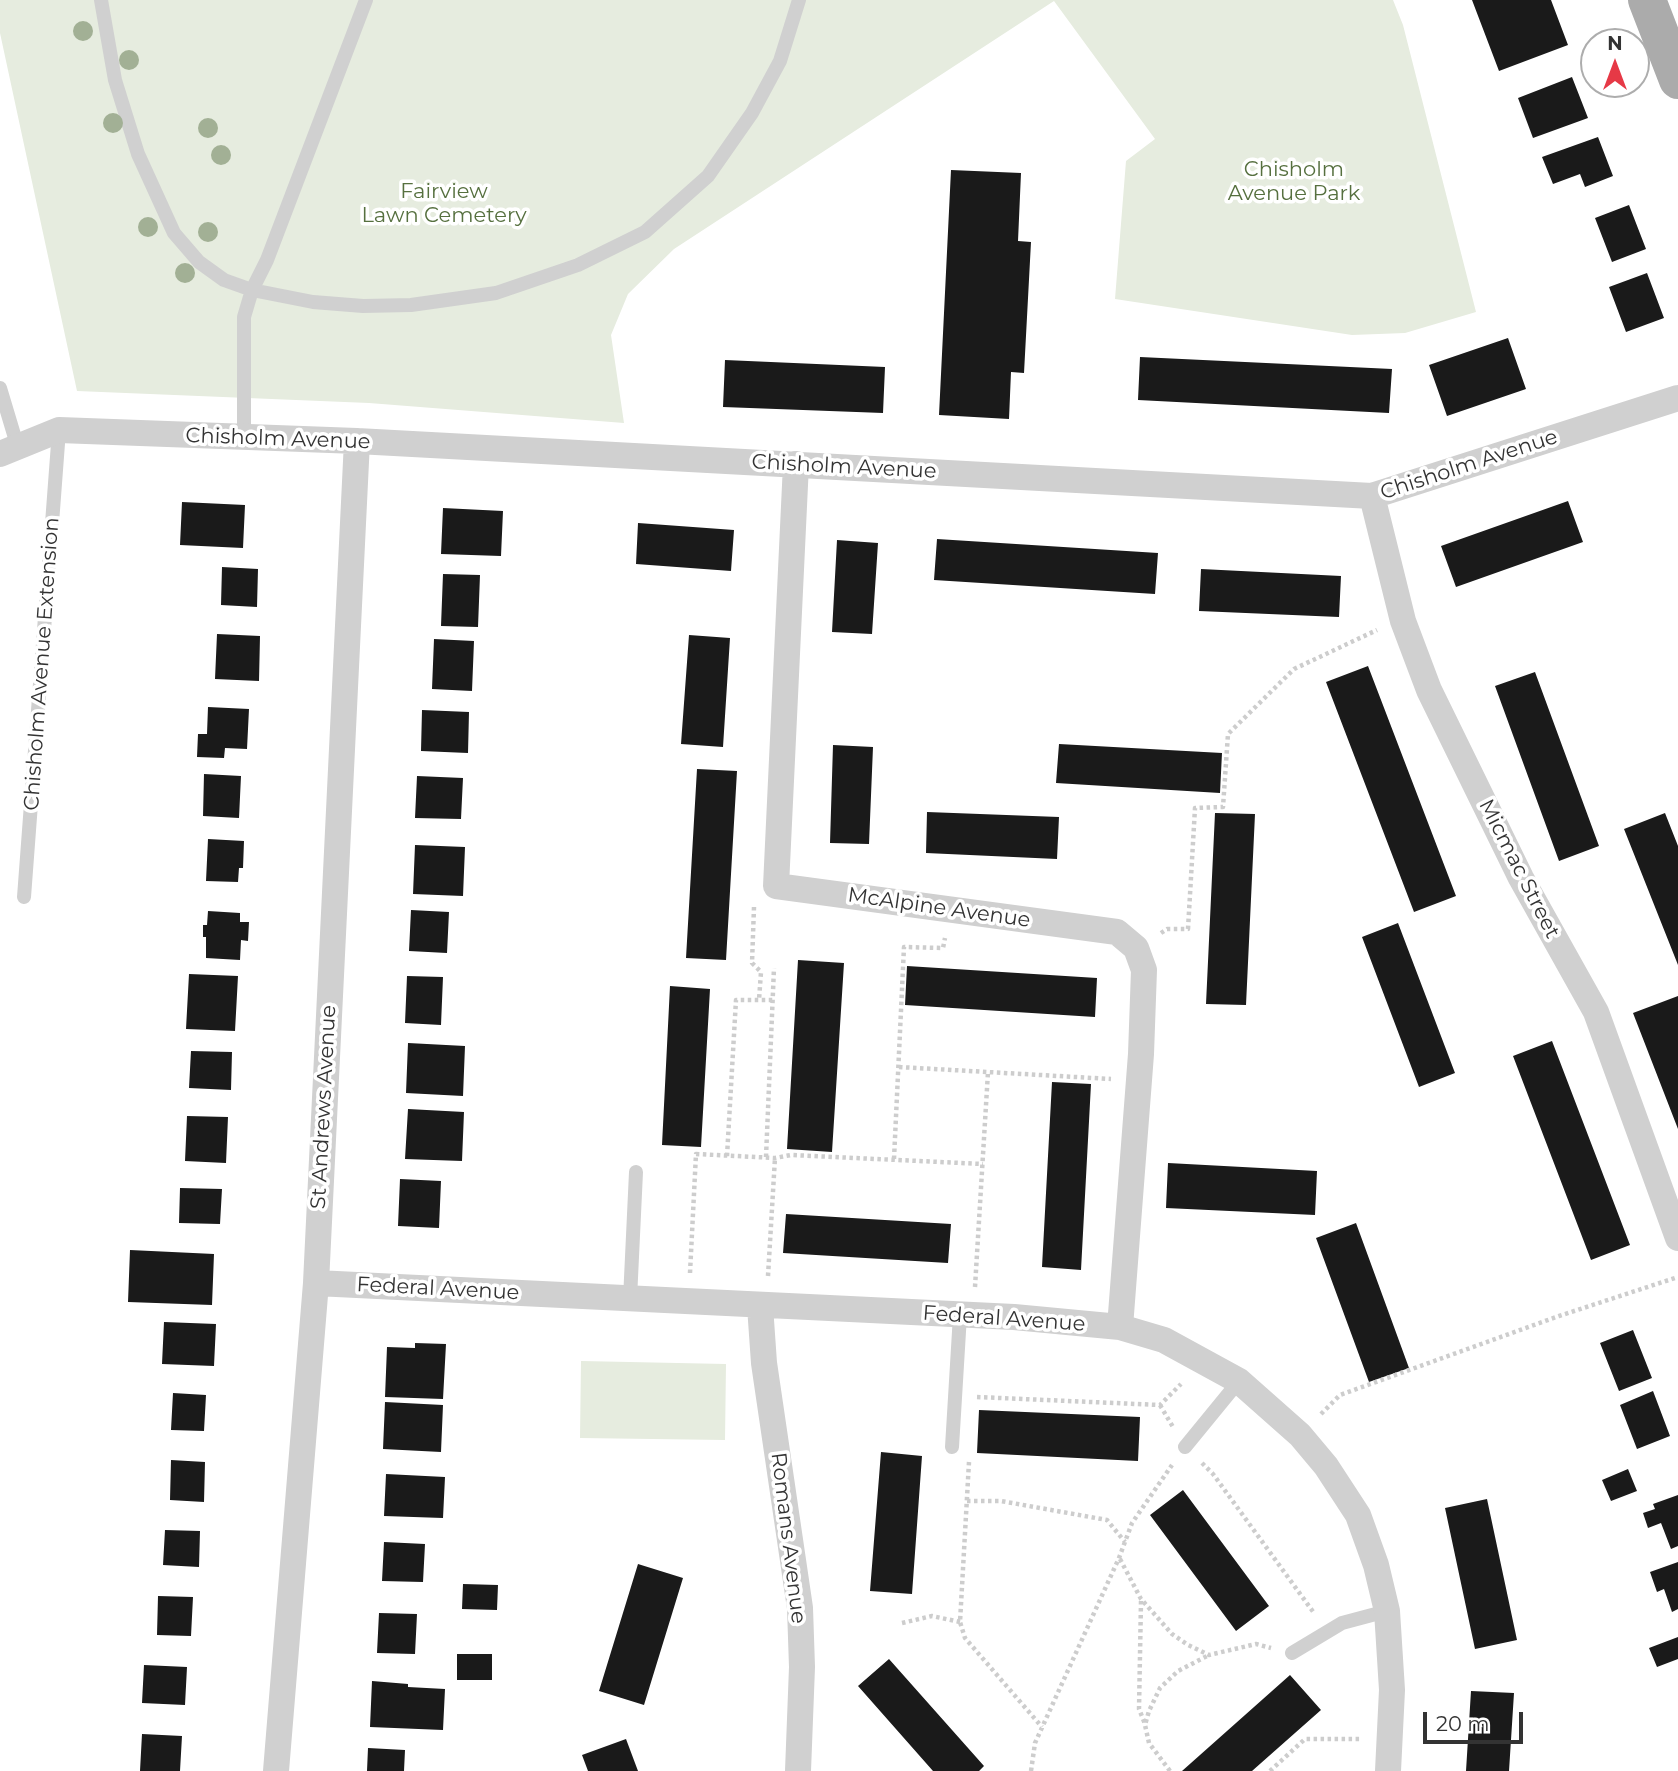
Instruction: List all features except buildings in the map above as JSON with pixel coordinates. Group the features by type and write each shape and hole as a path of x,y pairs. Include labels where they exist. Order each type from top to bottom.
{"main road":[{"path":"1647,0 1678,80"}],"street":[{"name":"Chisholm Avenue","path":"9,451 59,430 357,441 1372,496 1678,398"},
{"name":"St Andrews Avenue","path":"276,1771 316,1283 357,441"},
{"path":"776,886 796,464"},
{"name":"Micmac Street","path":"1372,496 1403,621 1429,690 1521,878 1596,1012 1678,1238"},
{"name":"McAlpine Avenue","path":"776,886 1117,932 1136,948"},
{"path":"1120,1327 1139,1081 1143,970 1136,948"},
{"name":"Federal Avenue","path":"316,1283 967,1315 1120,1327 1164,1340 1239,1381 1300,1434 1326,1465 1357,1515 1376,1564 1387,1611 1392,1690 1388,1771"},
{"name":"Romans Avenue","path":"760,1306 764,1363 800,1608 802,1667 798,1771"}],"lane":[{"path":"101,0 115,79 126,117 138,154 174,233 199,262 224,280 252,290 313,303 363,306 411,305 496,293 578,265 645,232 708,176 752,113 780,61 799,0"},
{"path":"244,437 244,317 252,290 267,260 366,0"},
{"path":"0,388 9,451"},
{"name":"Chisholm Avenue Extension","path":"24,897 59,430"},
{"path":"630,1299 636,1172"},
{"path":"952,1447 955,1396 967,1315"},
{"path":"1185,1447 1239,1381"},
{"path":"1292,1653 1342,1623 1387,1611"}],"path":[{"path":"1136,948 1167,929 1188,929 1195,808 1223,807 1228,734 1294,669 1327,652 1403,621"},
{"path":"759,1000 761,972 752,962 755,902 776,886"},
{"path":"894,1159 904,947 943,948 949,909"},
{"path":"766,1157 774,968"},
{"path":"727,1156 736,1000 773,1000"},
{"path":"899,1067 1139,1081"},
{"path":"967,1315 983,1164 988,1072"},
{"path":"689,1302 696,1154 775,1158 791,1155 983,1164"},
{"path":"760,1306 769,1271 775,1158"},
{"path":"1300,1434 1340,1395 1559,1316 1678,1277"},
{"path":"955,1396 1160,1405 1181,1384"},
{"path":"952,1447 969,1458 960,1622 965,1638 1042,1727"},
{"path":"1031,1771 1035,1743 1119,1558 1132,1523 1185,1447 1213,1474 1327,1631"},
{"path":"967,1501 1001,1502 1107,1520 1125,1542"},
{"path":"1119,1558 1141,1599 1172,1634 1209,1655"},
{"path":"1141,1599 1139,1709 1149,1743 1170,1771"},
{"path":"902,1623 932,1616 960,1622"},
{"path":"1145,1725 1160,1688 1178,1671 1209,1655 1256,1644 1292,1653"},
{"path":"1270,1771 1305,1739 1390,1741"}],"green space":[{"name":"Fairview Lawn Cemetery","path":"0,0 1393,0 1403,25 1476,312 1405,333 1352,335 1115,299 1126,161 1155,139 1054,1 674,249 628,294 611,335 624,423 369,403 77,391 0,33"},
{"path":"581,1361 726,1364 725,1440 580,1438"}],"park label":[{"name":"Chisholm Avenue Park","path":"1294,182"}]}
